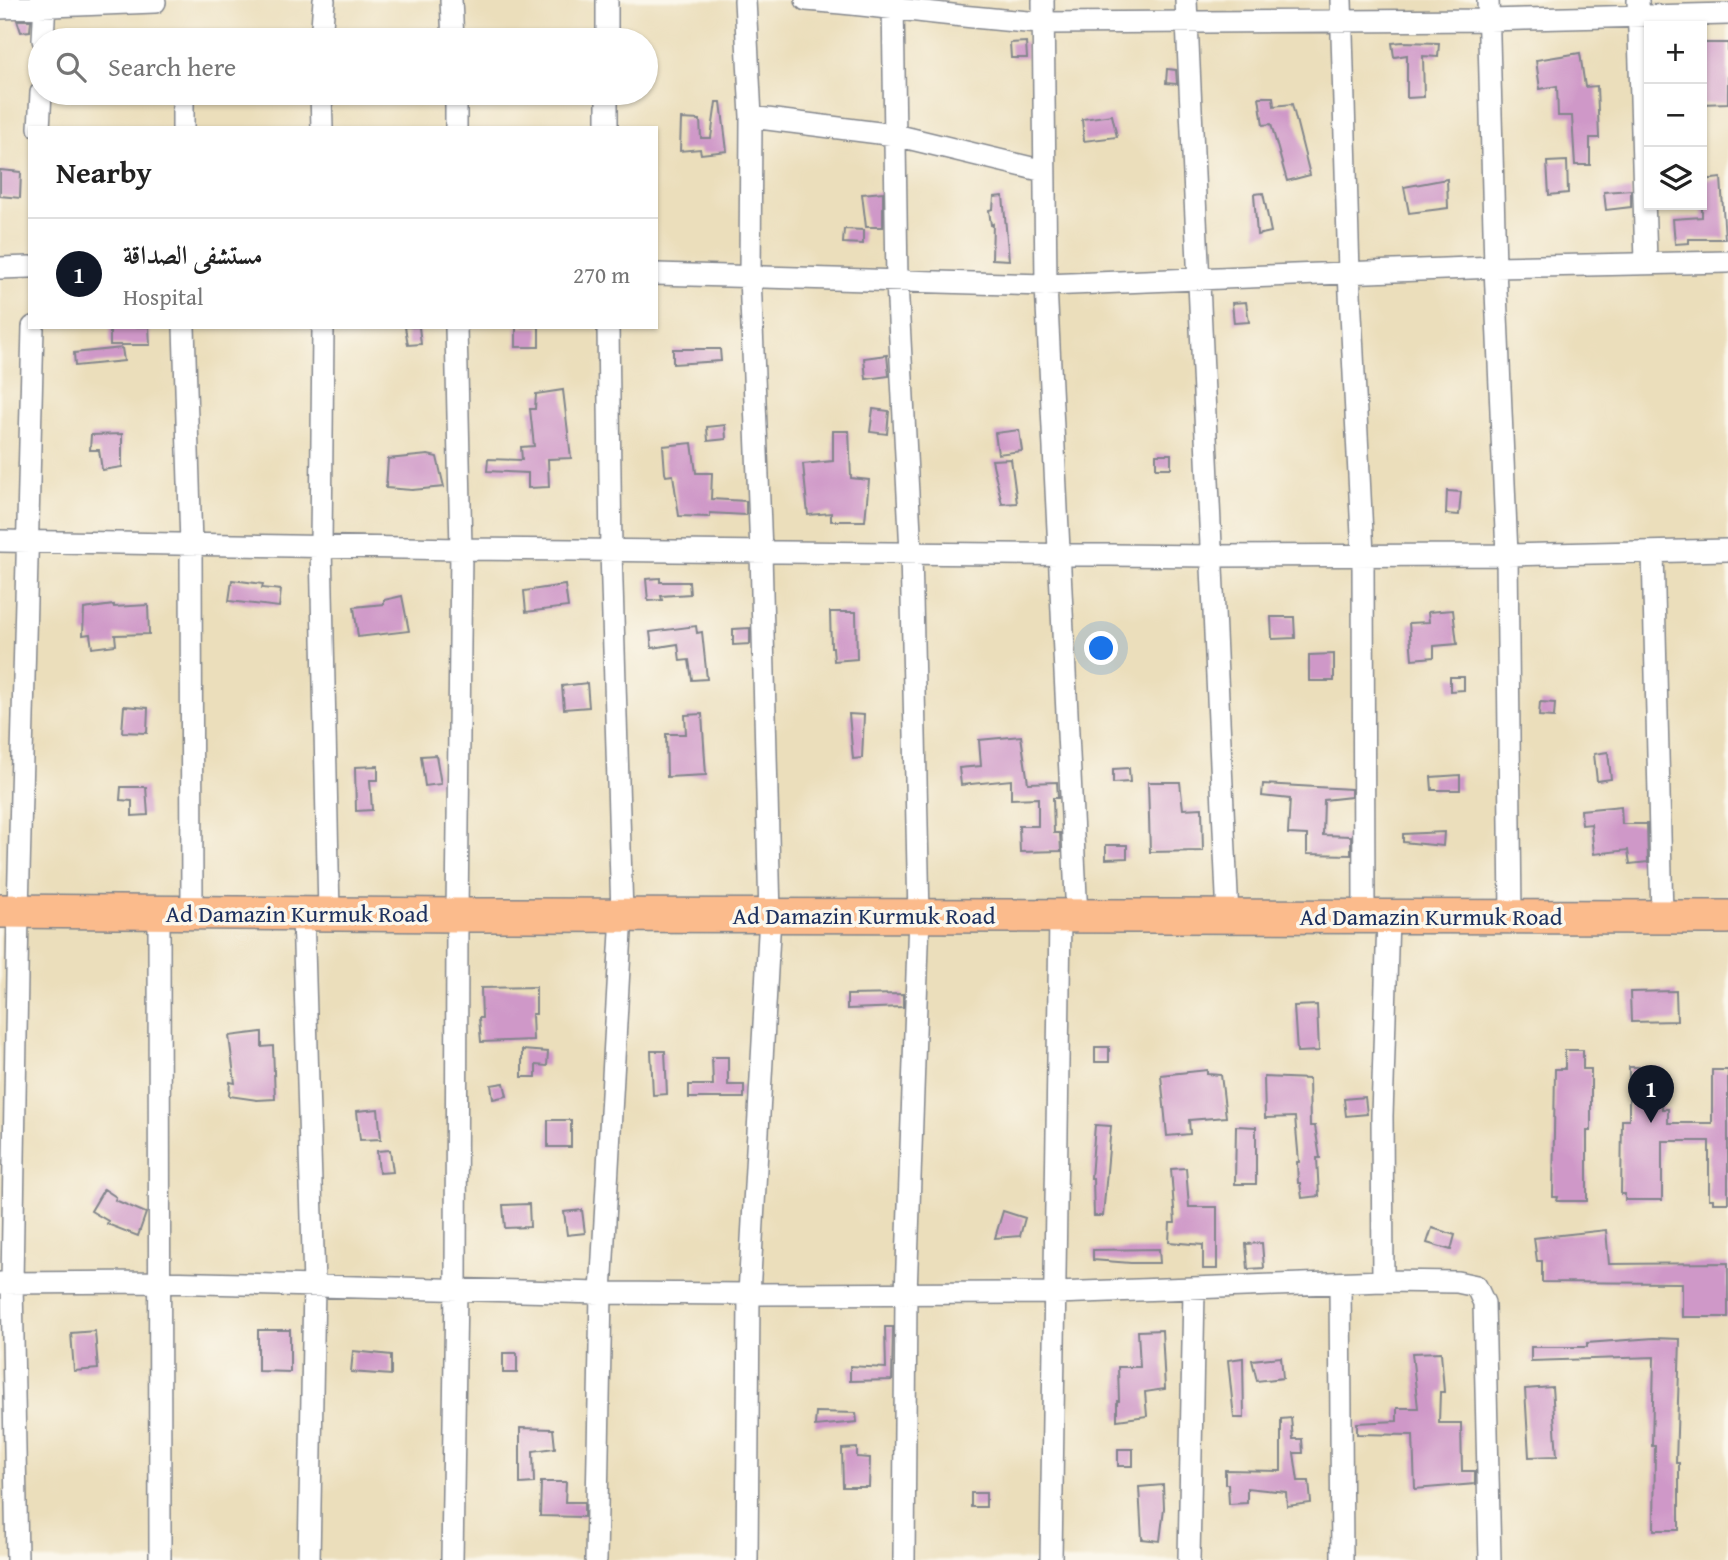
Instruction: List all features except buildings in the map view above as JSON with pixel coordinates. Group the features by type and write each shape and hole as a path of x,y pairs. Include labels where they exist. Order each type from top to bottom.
{"highway":[{"name":"Ad Damazin Kurmuk Road","path":"9,911 457,915 1728,917"}],"street":[{"path":"322,28 324,0"},
{"path":"451,0 452,28"},
{"path":"607,0 607,28"},
{"path":"745,0 751,117 750,276 761,552 770,916 749,1294 747,1560"},
{"path":"806,0 893,4 975,19 1042,23 1185,22 1341,10 1638,8 1728,14"},
{"path":"1043,0 1046,285 1058,555 1069,917 1056,1293 1051,1560"},
{"path":"1186,0 1228,917"},
{"path":"0,8 45,3 155,2"},
{"path":"44,28 45,3"},
{"path":"893,4 897,282 911,552 919,916 906,1294 904,1560"},
{"path":"1638,8 1646,262"},
{"path":"1341,10 1349,273 1363,555 1376,917 1382,1116 1383,1281"},
{"path":"1489,10 1495,267 1507,555 1511,916"},
{"path":"39,126 40,105"},
{"path":"183,105 183,126"},
{"path":"321,105 322,126"},
{"path":"456,105 456,126"},
{"path":"607,105 607,126"},
{"path":"751,117 895,135 1044,171"},
{"path":"658,274 1046,285 1495,267 1728,262"},
{"path":"0,268 28,267"},
{"path":"17,1560 6,1283 9,911 27,541 33,329"},
{"path":"184,329 191,544 192,913"},
{"path":"309,1560 323,329"},
{"path":"452,1560 461,549 456,329"},
{"path":"596,1560 601,1293 622,914 611,551 608,329"},
{"path":"0,541 611,551 1211,556 1507,555 1728,550"},
{"path":"1653,552 1662,916"},
{"path":"159,913 160,1560"},
{"path":"6,1283 159,1282 601,1293 906,1294 1056,1293 1383,1281 1457,1282 1476,1286 1484,1303 1490,1560"},
{"path":"1340,1283 1342,1560"},
{"path":"1189,1560 1194,1289"}],"place":[{"name":"مستشفى الصداقة","path":"1651,1123"}]}
